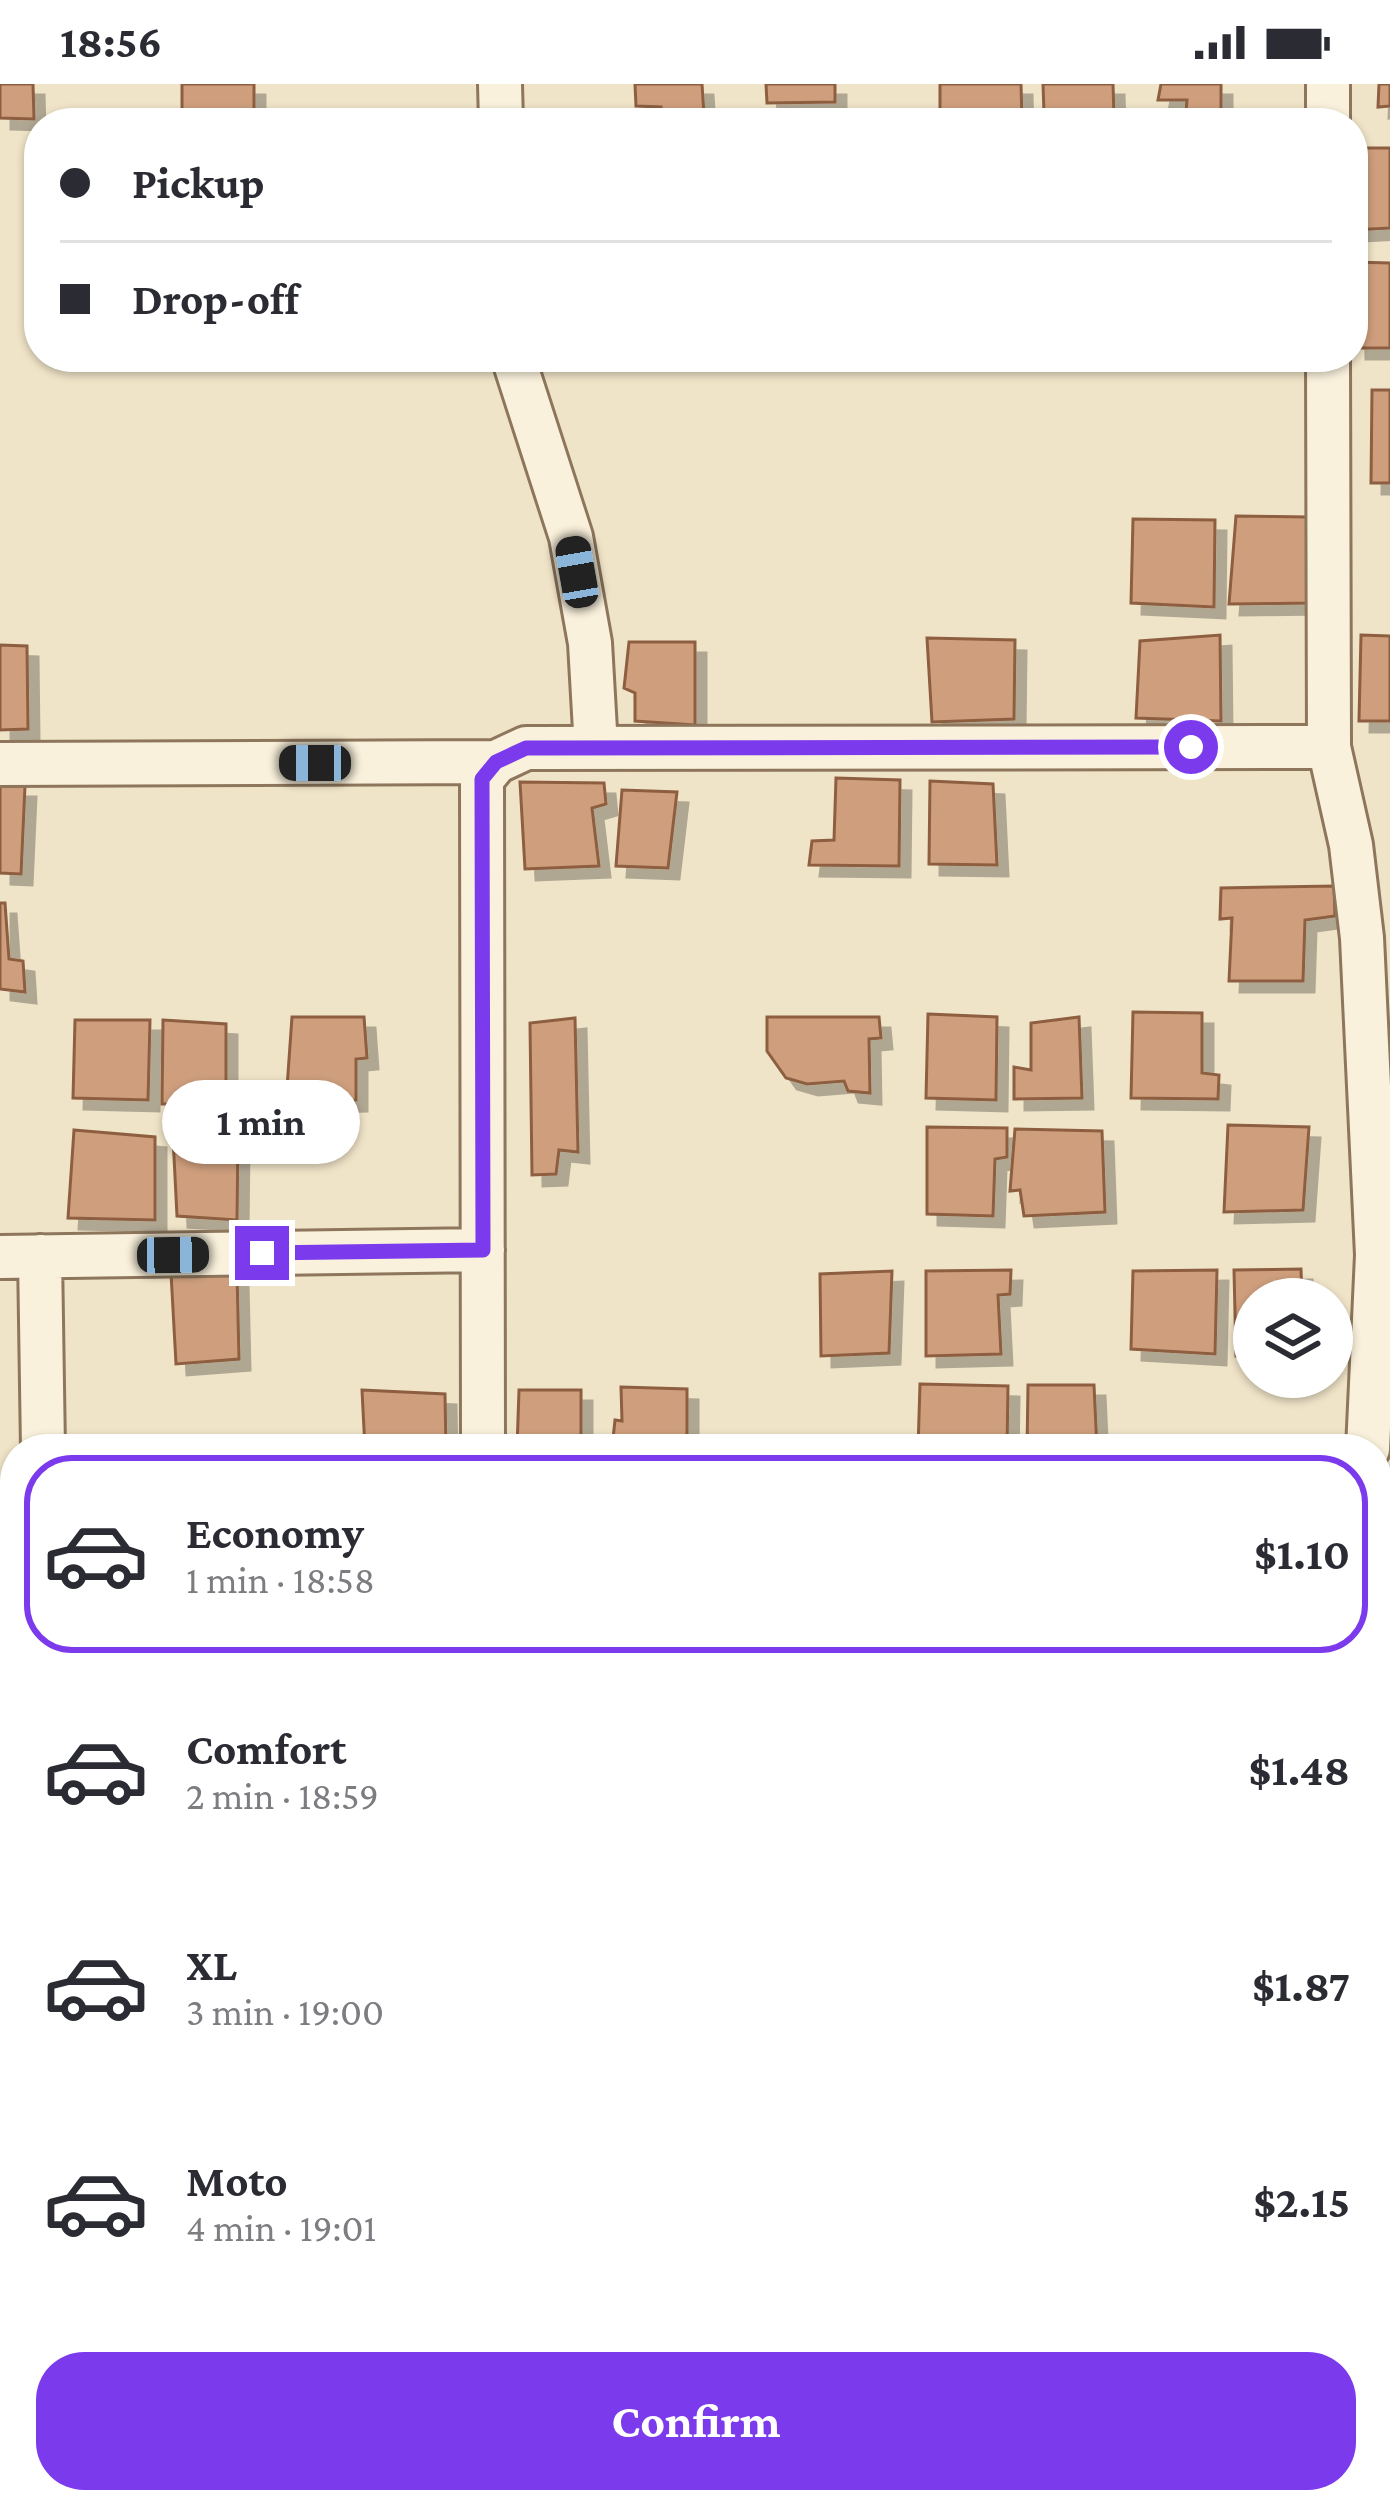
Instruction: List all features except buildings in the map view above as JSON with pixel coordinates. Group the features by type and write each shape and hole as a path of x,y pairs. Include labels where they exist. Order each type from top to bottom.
{"street":[{"path":"518,372 571,537 590,643 596,748"},
{"path":"1328,372 1329,747 1351,845 1362,938 1377,1255 1369,1434"},
{"path":"0,764 496,762 526,748 1329,747"},
{"path":"483,1434 482,779 496,762"},
{"path":"41,1434 20,1257 483,1250"}],"route":[{"path":"262,1253 483,1250 482,779 496,762 526,748 1191,747"}]}
